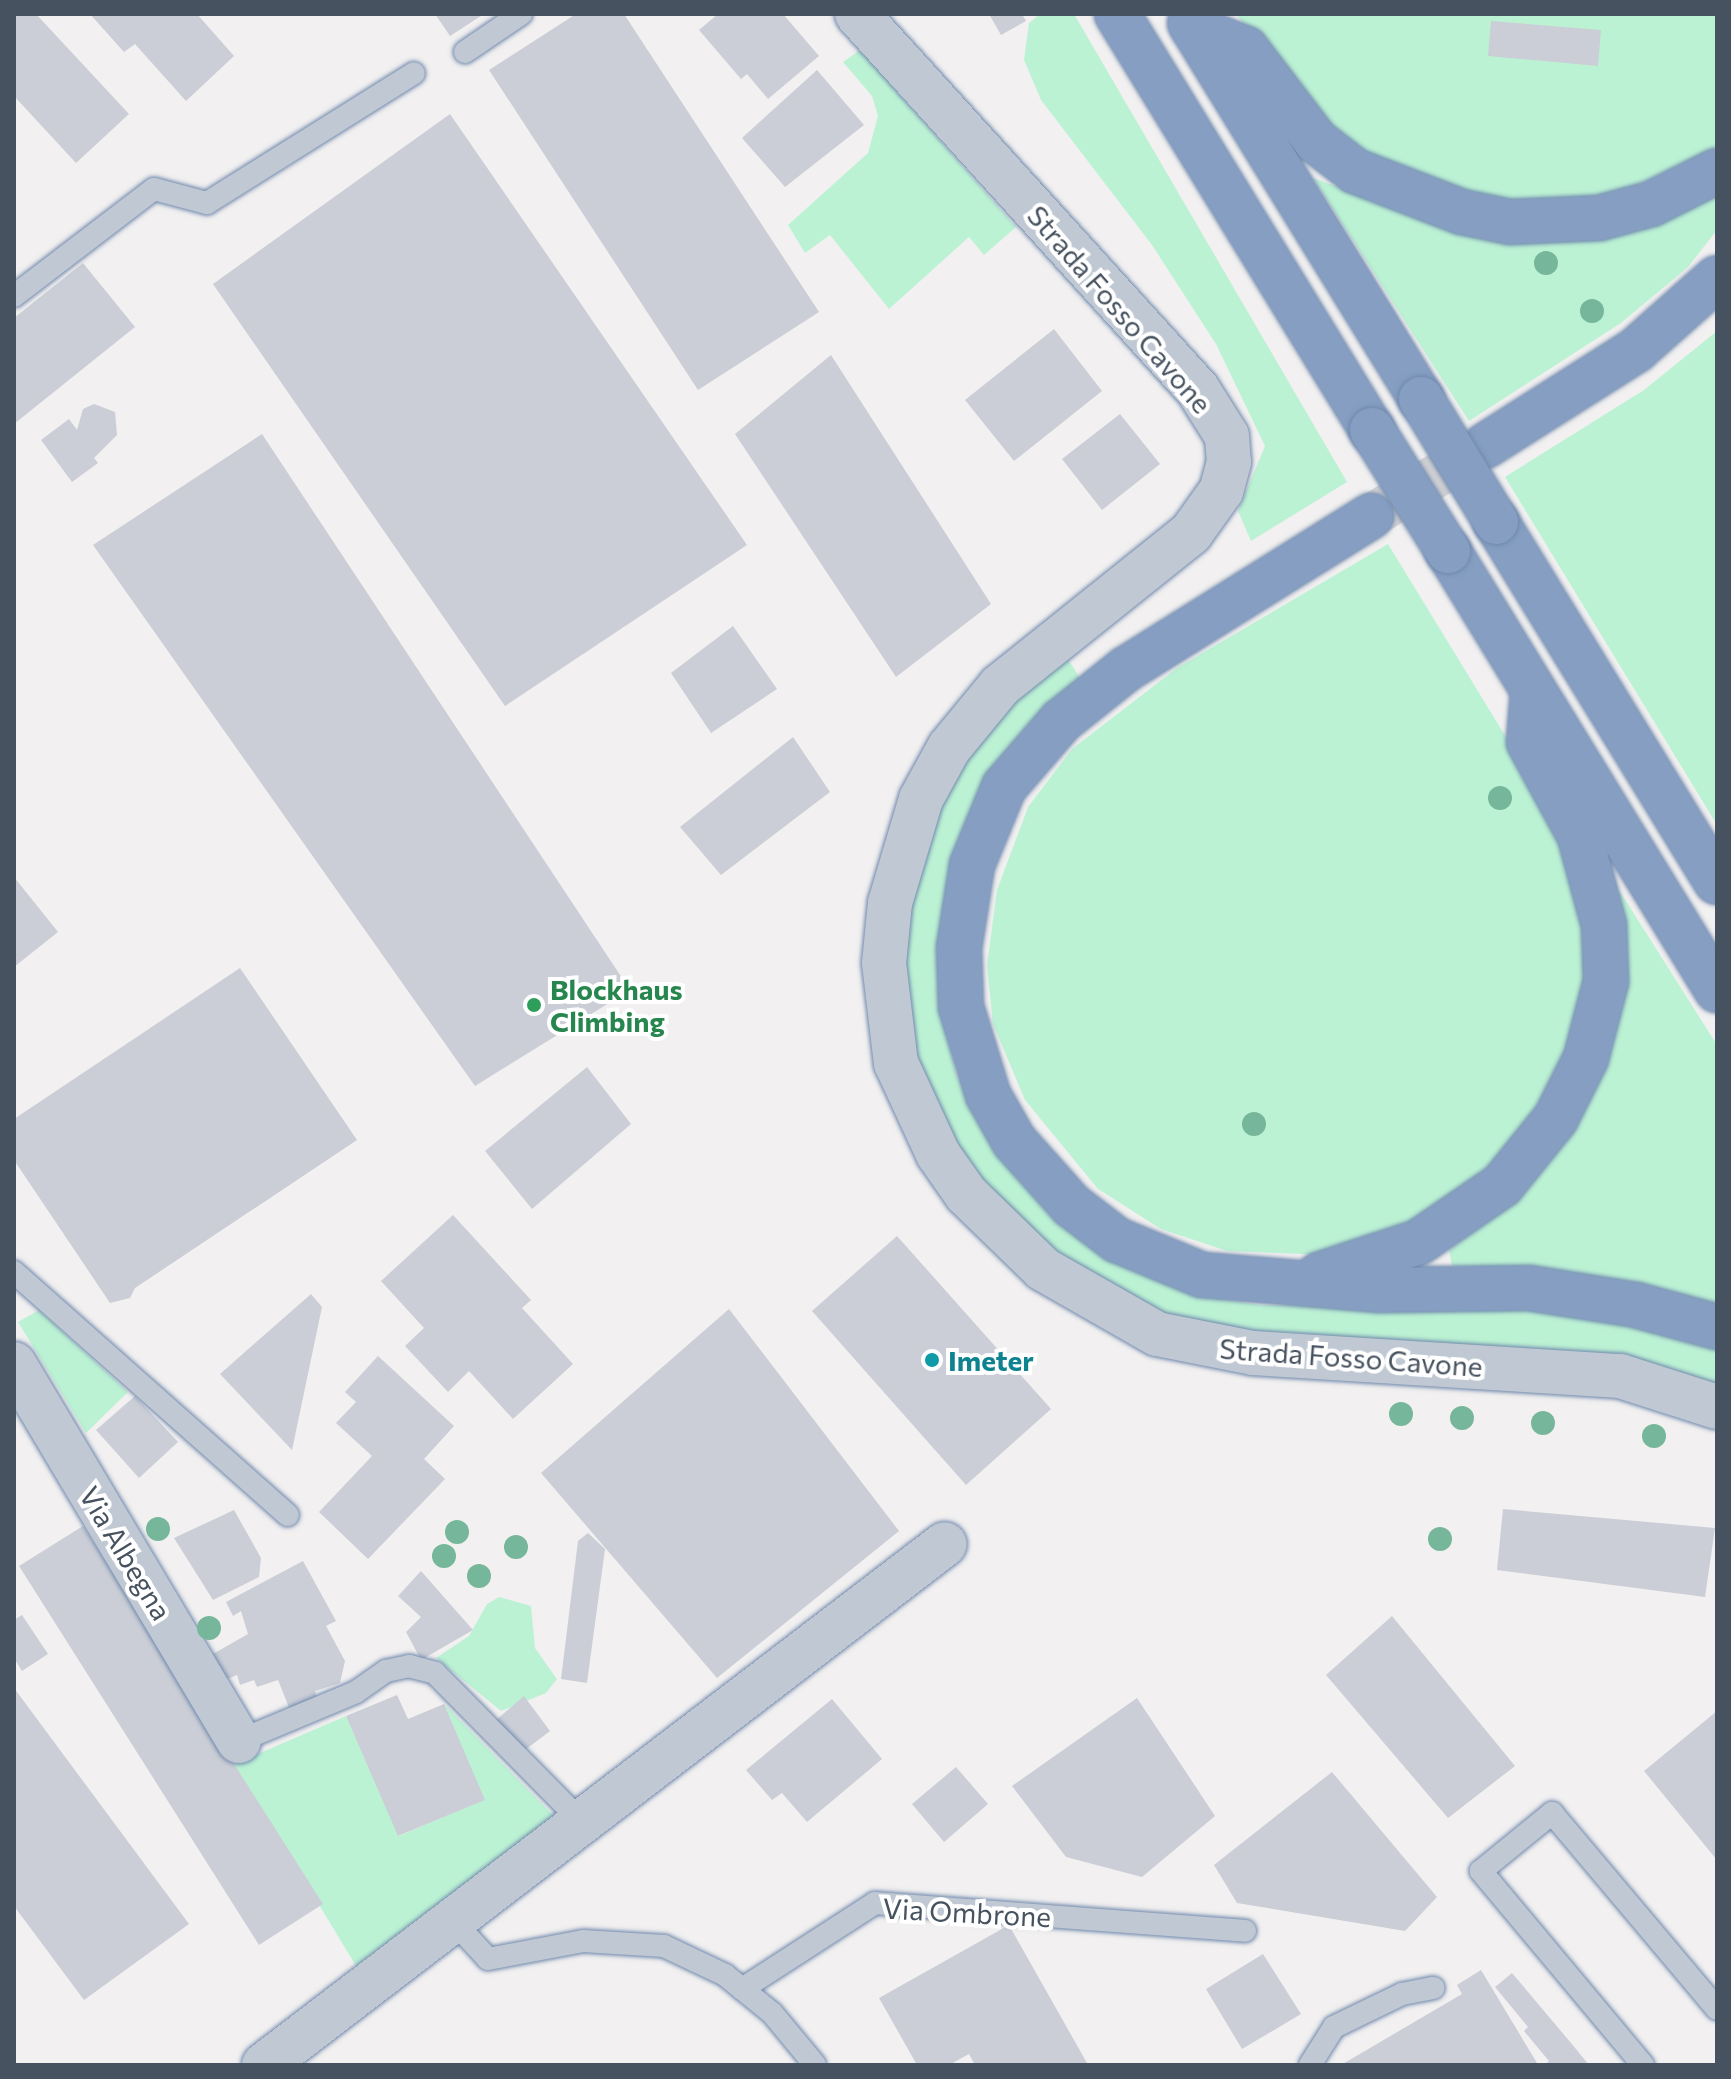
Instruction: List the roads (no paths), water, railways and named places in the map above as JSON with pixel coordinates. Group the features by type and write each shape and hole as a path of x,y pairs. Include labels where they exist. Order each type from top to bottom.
{"highway":[{"path":"1117,14 1717,990"},
{"path":"1189,21 1246,49 1316,141 1355,171 1462,212 1510,222 1599,218 1651,204 1717,171"},
{"path":"1189,21 1717,882"},
{"path":"1485,446 1636,350 1717,278"},
{"path":"1371,516 1149,654 1061,721 1022,762 992,812 962,917 961,1007 977,1069 1014,1141 1051,1185 1094,1223 1144,1254 1202,1275 1290,1284 1540,1289 1636,1305 1717,1327"},
{"path":"1290,1284 1381,1258 1478,1205 1542,1139 1586,1058 1606,981 1604,925 1580,836 1529,742 1533,691"}],"street":[{"name":"Strada Fosso Cavone","path":"857,14 1198,390 1227,436 1229,462 1221,491 1191,533 1000,686 956,738 921,799 890,903 884,963 896,1063 938,1154 966,1194 1043,1269 1157,1334 1253,1353 1620,1376 1717,1407"},
{"name":"Via Albegna","path":"14,1364 239,1741"},
{"path":"264,2065 945,1544"}],"lane":[{"path":"465,52 521,14"},
{"path":"14,296 154,189 207,203 414,73"},
{"path":"14,1272 288,1515"},
{"path":"239,1741 356,1692 386,1671 409,1666 435,1673 583,1823"},
{"path":"1643,2065 1481,1871 1552,1813 1717,2009"},
{"name":"Via Ombrone","path":"742,1989 875,1903 1245,1931"},
{"path":"454,1922 488,1959 583,1941 664,1946 742,1989 772,2013 815,2065"},
{"path":"1310,2065 1334,2027 1402,1994 1433,1988"}],"tunnel":[{"path":"1371,516 1485,446"}],"place":[{"name":"Blockhaus Climbing","path":"534,1005"},
{"name":"Imeter","path":"932,1360"}]}
